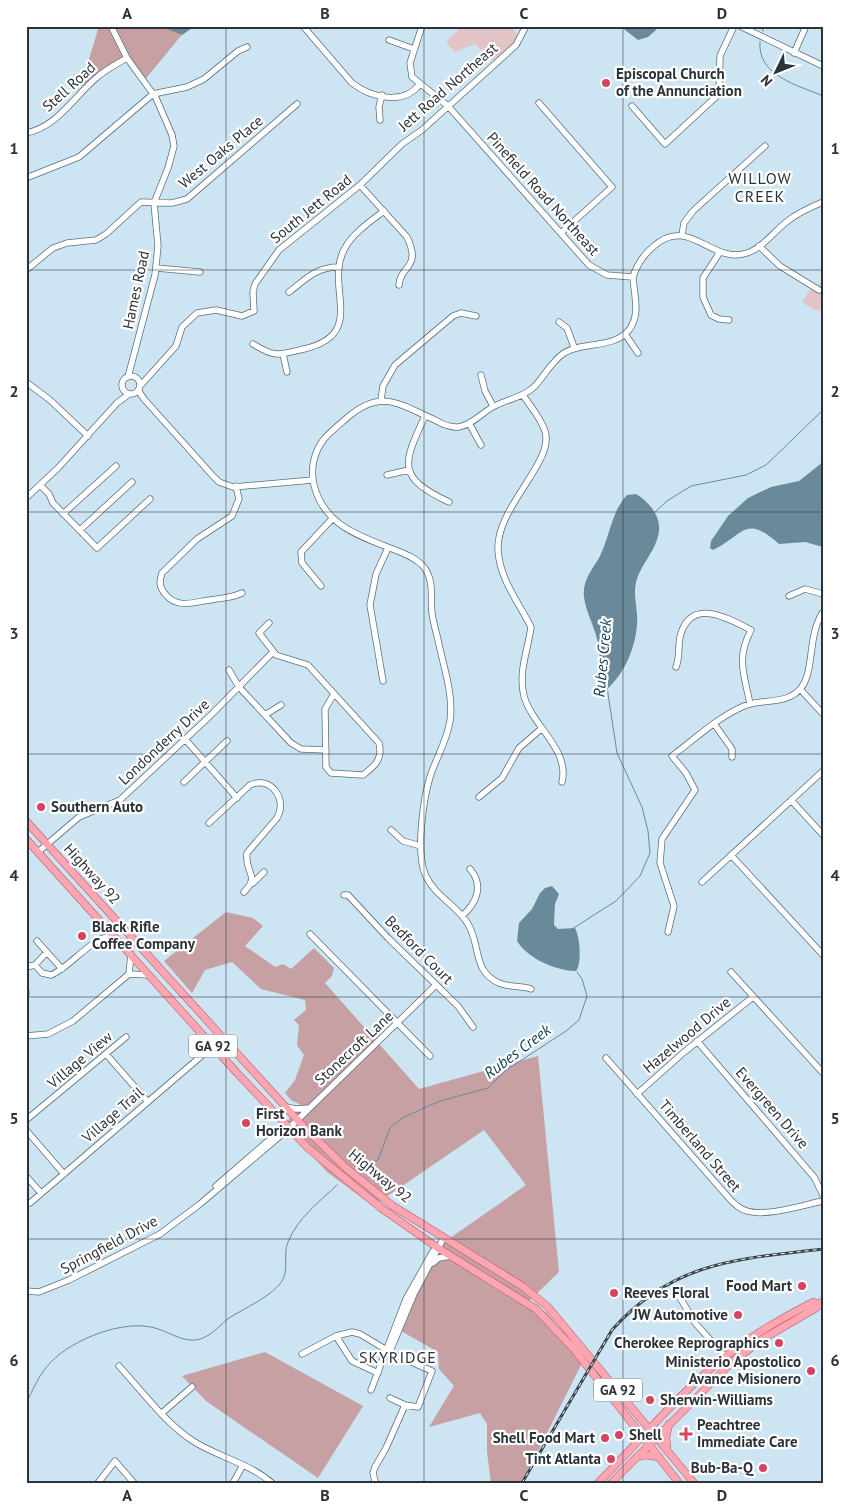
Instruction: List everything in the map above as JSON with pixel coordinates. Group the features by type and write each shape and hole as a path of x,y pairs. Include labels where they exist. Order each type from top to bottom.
{"main road":[{"name":"Highway 92","path":"26,821 320,1144 364,1184 393,1206 443,1239 522,1286 548,1307 694,1483"},
{"name":"Highway 92","path":"26,839 298,1138 346,1182 438,1248 525,1300 567,1341 680,1483"},
{"path":"598,1483 662,1417 725,1357 774,1323 813,1302 821,1305"},
{"path":"611,1483 731,1363 761,1340 821,1305"},
{"path":"567,1341 572,1335"},
{"path":"641,1417 662,1417"},
{"path":"632,1423 636,1434 635,1445"},
{"path":"668,1450 666,1437 669,1423"},
{"path":"636,1457 645,1455 659,1457"}],"street":[{"name":"Hames Road","path":"111,26 128,58 153,94 166,122 174,146 170,164 155,201 154,216 158,246 156,268 132,368 134,385"},
{"path":"303,26 352,83 367,91 402,98 410,94 419,85 409,70 422,26"},
{"name":"Jett Road Northeast","path":"382,163 516,45 526,26"},
{"path":"632,106 665,144 719,94 720,56 734,26"},
{"path":"740,26 823,66"},
{"path":"794,53 806,26"},
{"path":"389,40 414,49"},
{"path":"26,178 79,157 153,94 187,87 204,79 238,51 247,47"},
{"name":"Stell Road","path":"26,133 39,128 64,112 96,77 128,58"},
{"name":"Pinefield Road Northeast","path":"419,85 448,106 561,233 598,271 612,276 633,277"},
{"path":"380,120 378,113 382,95"},
{"path":"539,103 612,187 561,233"},
{"name":"West Oaks Place","path":"155,201 172,203 187,200 297,104"},
{"path":"682,235 684,223 693,211 765,146"},
{"name":"South Jett Road","path":"134,385 147,377 173,350 178,343 182,327 197,313 216,310 242,316 254,311 253,292 255,284 273,256 286,243 360,185 382,163"},
{"path":"360,185 407,237 412,247 411,263 400,280 399,285"},
{"path":"26,270 53,248 67,243 96,240 106,234 142,202 155,201"},
{"path":"531,989 504,986 486,974 477,959 472,933 462,916 429,882 422,864 421,846 426,794 429,778 448,728 450,701 432,613 432,586 428,572 412,557 341,526 332,519 321,505 313,480 314,459 326,436 359,408 381,400 400,403 448,426 461,426 469,423 493,406 523,395 536,384 555,360 574,348 613,341 625,334 636,317 633,277 639,261 656,244 666,238 682,235 720,252 739,255 759,246 794,216 823,202"},
{"path":"253,344 270,354 283,354 314,347 326,342 333,334 342,313 339,267 345,247 355,235 384,210"},
{"path":"759,246 780,266 819,290"},
{"path":"720,252 704,278 702,297 711,315 719,320 729,320"},
{"path":"289,292 314,272 327,267 339,267"},
{"path":"156,268 200,272"},
{"path":"381,400 383,386 395,365 453,316 461,313 474,316"},
{"path":"559,322 567,328 574,348"},
{"path":"625,334 638,353"},
{"path":"283,354 287,372"},
{"path":"481,375 485,391 493,406"},
{"path":"26,382 50,400 88,436"},
{"path":"117,403 123,389 122,384 134,385"},
{"path":"134,385 142,398 213,476 225,485 236,486 313,480"},
{"path":"123,389 134,385"},
{"path":"26,498 88,436 134,385"},
{"path":"523,395 545,432 545,446 535,468 507,513 498,549 501,574 531,627 522,666 522,686 531,714 552,740 560,758 562,782"},
{"path":"425,416 408,456 409,470 421,488 449,502"},
{"path":"469,423 481,445"},
{"path":"64,514 116,466"},
{"path":"387,475 409,470"},
{"path":"80,530 132,482"},
{"path":"40,485 64,514 97,548 150,499"},
{"path":"236,486 239,499 232,516 197,539 162,573 159,581 163,592 180,604 242,593"},
{"path":"321,586 302,563 301,552 306,543 332,519"},
{"path":"383,681 370,605 376,574 388,548"},
{"path":"789,596 805,589 823,594"},
{"path":"668,932 674,906 660,863 662,840 695,790 686,773 672,756 737,709 750,704 783,700 800,689 807,674 813,633 823,612"},
{"path":"676,667 680,655 681,635 687,623 703,613 723,615 751,630 743,646 741,657 750,704"},
{"path":"269,623 259,634 273,652 280,656 305,662 379,743 380,756 372,768 363,775 348,776 328,771 326,767 325,709 334,694"},
{"name":"Londonderry Drive","path":"38,852 79,817 120,800 239,687 273,652"},
{"path":"229,670 239,687 297,747 308,750 326,750"},
{"path":"800,689 823,714"},
{"path":"265,716 281,705"},
{"path":"715,725 732,749 732,757"},
{"path":"479,797 502,778 519,748 542,728"},
{"path":"185,739 236,798"},
{"path":"184,782 227,741"},
{"path":"702,882 823,771"},
{"path":"209,823 250,785 264,782 272,786 281,799 280,812 247,854 246,860 253,878 252,884"},
{"path":"791,800 823,835"},
{"path":"391,830 402,841 421,846"},
{"path":"731,856 823,955"},
{"path":"462,916 472,906 477,896 477,880 470,870"},
{"path":"244,892 264,872"},
{"name":"Bedford Court","path":"344,895 348,895 458,1006 473,1027"},
{"path":"98,918 102,932 100,938"},
{"path":"310,934 430,1056"},
{"path":"47,952 29,968 47,975 56,974 100,938 106,936 116,938"},
{"path":"38,941 62,969"},
{"path":"129,974 131,954"},
{"path":"731,972 823,1073"},
{"path":"26,1036 48,1034 73,1021 129,974 149,975"},
{"name":"Stonecroft Lane","path":"288,1127 398,1024 436,984"},
{"name":"Hazelwood Drive","path":"637,1094 697,1041 753,997"},
{"name":"Village View","path":"26,1120 126,1037"},
{"name":"Evergreen Drive","path":"697,1041 814,1177 823,1195"},
{"name":"Village Trail","path":"30,1203 213,1046"},
{"path":"106,1054 148,1102"},
{"name":"Timberland Street","path":"606,1058 728,1197 741,1209 753,1212 768,1211 823,1201"},
{"path":"285,1107 296,1109 309,1108"},
{"name":"Springfield Drive","path":"27,1293 52,1288 150,1240 197,1204 200,1204 288,1127"},
{"name":"Springfield Drive","path":"197,1204 198,1201 283,1128 288,1127"},
{"path":"26,1130 64,1174"},
{"path":"276,1139 289,1136 298,1138"},
{"path":"26,1176 41,1193"},
{"path":"387,1351 391,1349 414,1294 432,1264 443,1239"},
{"path":"371,1390 387,1351 386,1347 406,1300 433,1251 438,1248"},
{"path":"432,1264 439,1258 451,1256"},
{"path":"677,1293 696,1324 731,1363"},
{"path":"302,1354 346,1332 360,1334 387,1351 432,1371 418,1407 405,1406 390,1398"},
{"path":"336,1336 352,1361 378,1373"},
{"path":"120,1366 179,1431 195,1442 243,1465 272,1483"},
{"path":"162,1413 192,1387"},
{"path":"375,1481 373,1473 375,1467 405,1406"},
{"path":"98,1483 115,1461 134,1483"},
{"path":"234,1483 243,1465"}],"shaded area":[{"path":"99,26 189,26 143,82 126,58 81,86"},
{"path":"462,26 510,26 519,36 513,45 492,61 475,44 455,52 446,42"},
{"path":"823,279 823,310 814,310 802,302 811,288 816,290"},
{"path":"226,912 253,918 263,926 245,946 275,967 283,964 291,969 314,948 334,968 332,976 325,983 419,1089 538,1056 559,1272 528,1302 546,1312 584,1359 522,1483 491,1483 487,1452 487,1424 480,1413 429,1427 454,1386 439,1369 438,1352 394,1327 437,1247 526,1185 484,1130 373,1206 327,1172 284,1124 303,1106 291,1100 285,1093 295,1080 304,1055 297,1045 299,1025 294,1020 306,1010 305,1000 261,989 232,962 205,970 192,993 164,961"},
{"path":"265,1352 363,1406 318,1478 206,1401 182,1376"}],"water":[{"path":"167,26 195,26 182,35 165,28"},
{"path":"620,26 656,26 656,30 648,37 638,40"},
{"path":"823,462 823,547 805,542 779,544 759,530 751,529 744,530 713,550 710,548 711,541 728,516 748,498 771,487 799,481"},
{"path":"636,494 645,501 656,515 659,525 658,538 639,573 636,583 637,624 630,655 620,675 606,690 601,675 598,642 585,603 584,591 588,576 603,550 617,509 627,495"},
{"path":"552,886 559,894 555,904 554,925 558,929 575,928 577,932 580,957 576,971 560,969 544,963 528,953 517,941 519,923 532,909 540,893 545,888"}],"waterway":[{"name":"Rubes Creek","path":"761,26 763,31"},
{"name":"Rubes Creek","path":"760,42 761,54 765,63 772,71 791,83 823,96"},
{"name":"Rubes Creek","path":"654,513 667,501 691,486 746,475 766,465 823,410"},
{"name":"Rubes Creek","path":"572,929 616,901 640,876 650,853 648,831 642,807 617,753 607,687"},
{"name":"Rubes Creek","path":"356,1166 378,1160 390,1128 402,1118 440,1101 488,1088 505,1071 566,1031 579,1020 587,996 582,979 577,972"},
{"name":"Rubes Creek","path":"26,1404 47,1366 72,1346 85,1339 100,1333 129,1326 155,1328 180,1338 199,1339 214,1331 229,1318 268,1295 283,1280 286,1270 286,1248 297,1226 309,1211 337,1185"}],"railway":[{"path":"522,1483 612,1330 635,1307 659,1290 683,1277 708,1267 763,1256 823,1249"}],"place":[{"name":"Episcopal Church of the Annunciation","path":"606,83"},
{"name":"Southern Auto","path":"41,807"},
{"name":"Black Rifle Coffee Company","path":"82,936"},
{"name":"First Horizon Bank","path":"246,1123"},
{"name":"Food Mart","path":"802,1286"},
{"name":"Reeves Floral","path":"614,1293"},
{"name":"JW Automotive","path":"738,1315"},
{"name":"Cherokee Reprographics","path":"779,1343"},
{"name":"Ministerio Apostolico Avance Misionero","path":"811,1371"},
{"name":"Sherwin-Williams","path":"650,1400"},
{"name":"Peachtree Immediate Care","path":"686,1434"},
{"name":"Shell","path":"619,1435"},
{"name":"Shell Food Mart","path":"605,1438"},
{"name":"Tint Atlanta","path":"611,1459"},
{"name":"Bub-Ba-Q","path":"763,1468"}],"district":[{"name":"WILLOW CREEK","path":"760,187"},
{"name":"SKYRIDGE","path":"398,1357"}]}
